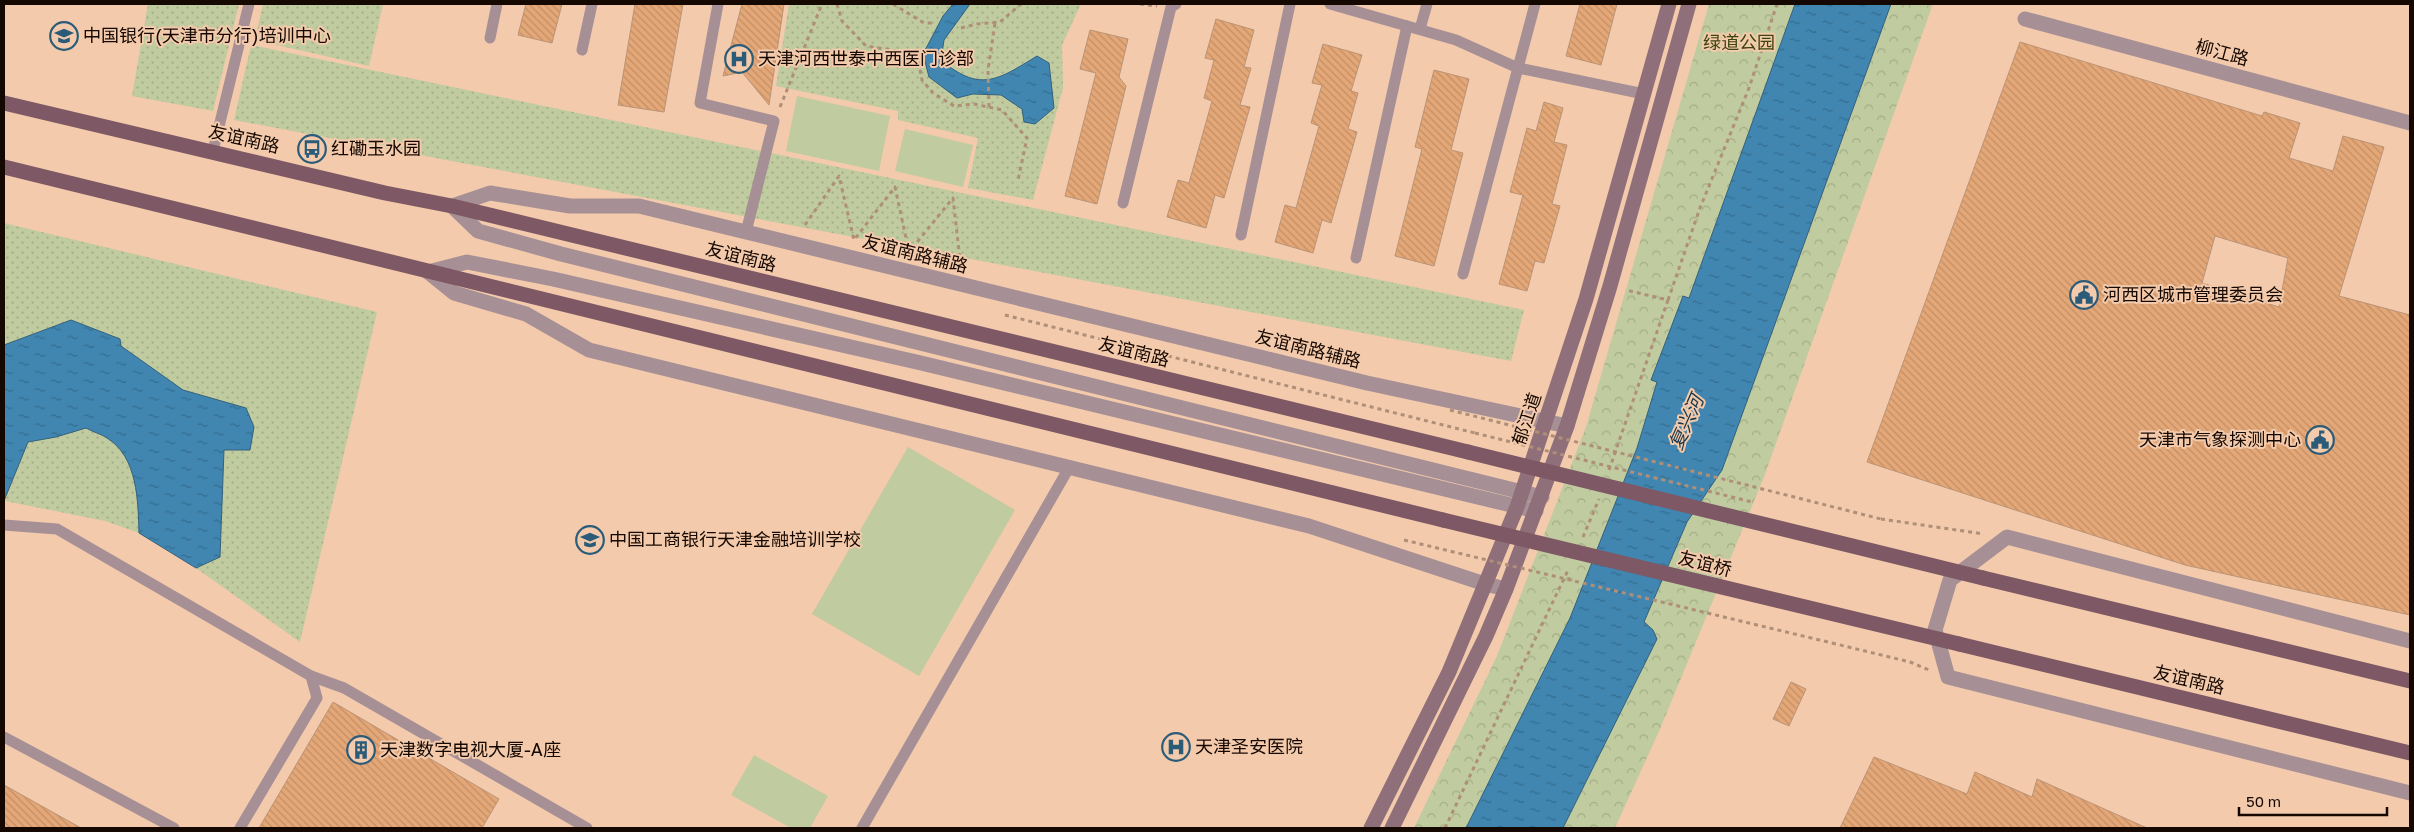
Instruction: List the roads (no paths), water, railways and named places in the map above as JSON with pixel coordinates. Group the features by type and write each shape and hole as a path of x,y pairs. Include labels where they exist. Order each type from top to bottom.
{"main road":[{"name":"郁江道","path":"1371,828 1449,672 1517,506 1547,422 1586,299 1669,4"},
{"path":"1392,828 1464,685 1506,589 1542,497 1567,426 1610,286 1689,4"},
{"name":"友谊南路","path":"4,103 384,192 452,206 2410,681"},
{"path":"4,167 428,272"},
{"name":"友谊桥","path":"428,272 1959,644"},
{"name":"友谊南路","path":"1959,644 2410,752"}],"street":[{"name":"柳江路","path":"2025,19 2410,123"},
{"name":"友谊南路辅路","path":"452,206 490,193 570,206 639,206 1367,383 1567,426"},
{"path":"452,206 478,231 561,254 1542,497"},
{"path":"428,272 467,262 553,279 930,365 1536,511"},
{"path":"428,272 454,293 526,314 589,350 1070,466 1309,526 1485,584 1506,589"},
{"path":"2410,641 2006,537 1950,580 1935,630 1948,677 2410,793"}],"lane":[{"path":"213,151 249,4"},
{"path":"490,38 497,4"},
{"path":"582,50 592,4"},
{"path":"718,4 700,103 774,121 746,232"},
{"path":"1123,203 1171,7 1176,4"},
{"path":"1241,235 1290,4"},
{"path":"1330,4 1456,40 1518,68 1644,94"},
{"path":"1420,29 1427,4"},
{"path":"1463,274 1535,4"},
{"path":"1356,258 1407,26"},
{"path":"862,828 1070,466"},
{"path":"4,525 57,529 311,676 344,688 587,828"},
{"path":"240,828 317,698 311,676"},
{"path":"4,736 174,828"}],"water":[{"path":"953,4 970,4 944,40 941,60 955,70 967,77 978,80 1000,77 1037,56 1049,63 1054,108 1035,124 1024,122 1022,109 1001,95 973,94 957,98 929,77 923,54 943,16"},
{"name":"复兴河","path":"1795,4 1891,4 1722,470 1687,522 1644,622 1653,630 1657,639 1563,828 1466,828 1570,618 1637,448 1657,382 1651,380 1683,296 1689,298"},
{"path":"71,320 120,339 121,346 183,390 246,408 254,427 250,450 224,450 220,557 196,568 139,533 137,494 125,456 107,438 86,428 56,437 28,442 4,501 4,345"}],"place":[{"name":"中国银行(天津市分行)培训中心","path":"64,36"},
{"name":"天津河西世泰中西医门诊部","path":"739,59"},
{"name":"红磡玉水园","path":"312,149"},
{"name":"河西区城市管理委员会","path":"2084,295"},
{"name":"天津市气象探测中心","path":"2320,440"},
{"name":"中国工商银行天津金融培训学校","path":"590,540"},
{"name":"天津圣安医院","path":"1176,747"},
{"name":"天津数字电视大厦-A座","path":"361,750"}],"park label":[{"name":"绿道公园","path":"1739,43"}]}
